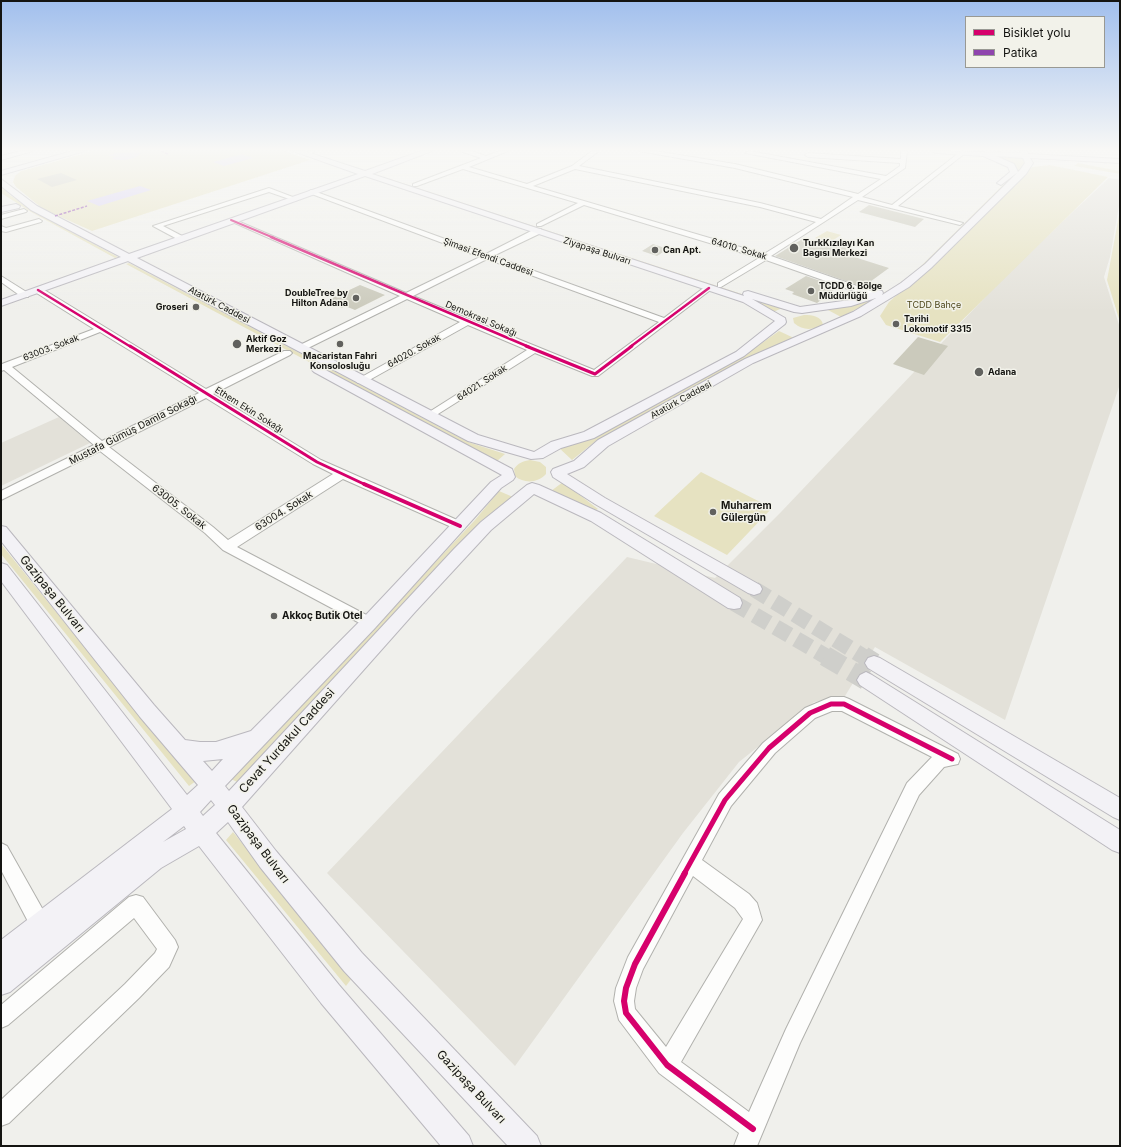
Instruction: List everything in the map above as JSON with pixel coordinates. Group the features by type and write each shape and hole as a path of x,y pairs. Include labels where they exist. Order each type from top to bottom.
{"main road":[{"path":"1,209 15,205"},
{"name":"Atatürk Caddesi","path":"15,205 39,221 124,258 271,345 361,381 473,438 535,455 556,444 589,435 740,354 785,325 784,314 800,310"},
{"name":"Atatürk Caddesi","path":"29,205 294,353"},
{"path":"1,303 277,205"},
{"name":"Ziyapaşa Bulvarı","path":"467,205 800,310 810,311 826,316 834,325"},
{"name":"Ziyapaşa Bulvarı","path":"471,205 747,300 785,325 809,335"},
{"path":"800,310 842,304 874,295 902,277 980,205"},
{"path":"834,325 876,303 905,285 928,266 990,205"},
{"name":"Atatürk Caddesi","path":"558,473 579,464 603,443 749,361 834,325"},
{"path":"307,365 507,475"},
{"path":"533,488 547,485 552,482 558,473 557,466 554,462 535,455 524,456 511,462 508,467 507,475 510,481 520,486 533,488 596,516 734,604"},
{"path":"558,473 600,501 754,589"},
{"name":"Cevat Yurdakul Caddesi","path":"1,955 187,810 368,623 507,475"},
{"name":"Cevat Yurdakul Caddesi","path":"1,983 153,860 202,832 229,806 486,526 533,488"},
{"name":"Gazipaşa Bulvarı","path":"1,531 179,748 229,806 268,859 353,962 527,1146"},
{"path":"1,569 187,810 202,832 330,994 459,1146"},
{"path":"874,663 1120,810"},
{"path":"866,680 1120,842"},
{"path":"179,748 198,752 217,752 230,749 262,733"}],"street":[{"path":"1,217 15,205"},
{"path":"180,239 156,226 223,205"},
{"name":"Şimasi Efendi Caddesi","path":"347,205 665,322"},
{"name":"Mustafa Gümüş Damla Sokağı","path":"1,496 207,393 294,353 406,297 487,256 580,205"},
{"name":"64010. Sokak","path":"588,205 766,257 874,295"},
{"path":"758,205 822,221"},
{"path":"721,285 847,205"},
{"path":"884,205 960,223"},
{"path":"893,207 896,205"},
{"name":"Demokrasi Sokağı","path":"232,220 406,297 595,374 709,288"},
{"path":"1,228 6,230 39,221"},
{"path":"1,278 25,295"},
{"name":"Ethem Ekin Sokağı","path":"38,290 317,462 460,526"},
{"name":"64020. Sokak","path":"361,381 467,322"},
{"name":"63003. Sokak","path":"3,367 101,329"},
{"name":"64021. Sokak","path":"430,416 534,350"},
{"name":"63005. Sokak","path":"3,367 209,530 226,547 368,623"},
{"name":"63004. Sokak","path":"226,547 342,474"},
{"path":"831,704 844,704 952,760 940,760 914,789 793,1036 749,1137 667,1065 626,1013 624,1001 626,988 635,964 690,863 725,800 769,748 810,713 831,704"},
{"path":"1,852 40,924"},
{"path":"667,1065 753,920 750,910 742,901 690,863"},
{"path":"1,1018 136,904 168,947 162,960 132,991 1,1115"}],"shaded area":[{"path":"1081,205 1119,205 1110,257 1104,277 1120,328 1120,384 1005,720 875,647 845,696 814,702 739,762 683,833 515,1066 327,873 627,557 715,578 781,512 1011,270"},
{"path":"59,417 90,443 1,486 1,443"}],"green space":[{"path":"19,205 24,205 118,257 115,258"},
{"path":"38,205 173,205 92,231 43,209"},
{"path":"459,205 468,205 785,307 773,312"},
{"path":"983,205 986,205 921,268 902,282 882,295 841,317 828,310 869,301 894,287 919,268"},
{"name":"TCDD Bahçe","path":"994,205 1080,205 940,342 886,325 880,316 889,302 908,285 933,267"},
{"path":"1120,210 1120,322 1107,280"},
{"path":"827,231 841,235 829,243 815,238"},
{"path":"129,263 468,442 505,454 496,462 126,264"},
{"path":"804,315 819,318 823,325 808,329 797,326 794,323 793,318"},
{"path":"779,331 794,338 749,357 597,440 572,460 558,447 593,438 745,355"},
{"path":"530,460 540,462 546,467 546,474 535,481 519,479 515,476 514,469 517,465"},
{"name":"Muharrem Gülergün","path":"701,472 772,508 727,555 654,516"},
{"path":"563,482 598,509 596,510 551,491"},
{"path":"499,491 513,497 481,521 237,782 231,779 475,520"},
{"path":"1,544 137,712 196,781 189,786 1,554"},
{"path":"233,832 352,978 346,986 226,840"}],"building":[{"path":"869,205 924,219 915,227 859,212"},
{"path":"804,238 830,246 834,244 855,250 848,255 889,268 863,287 775,256"},
{"name":"Can Apt.","path":"653,244 668,249 657,256 642,251"},
{"name":"TCDD 6. Bölge Müdürlüğü","path":"806,276 838,287 817,303 792,294 794,292 785,289"},
{"name":"DoubleTree by Hilton Adana","path":"360,285 385,295 355,310 345,306 342,308 326,301"},
{"path":"918,337 948,346 924,375 893,364"}],"tunnel":[{"path":"754,589 864,657"},
{"path":"734,603 827,657"},
{"path":"825,656 866,680"},
{"path":"863,656 874,663"}],"marked path":[{"path":"55,216 87,206"}],"cycle path":[{"path":"231,220 458,318 595,374 709,288"},
{"path":"38,290 317,462 460,526"},
{"path":"753,1129 667,1065 626,1013 624,1001 626,988 635,964 725,800 769,748 810,713 831,704 844,704 952,759"}],"place":[{"name":"TurkKızılayı Kan Bagısı Merkezi","path":"794,248"},
{"name":"Can Apt.","path":"655,250"},
{"name":"TCDD 6. Bölge Müdürlüğü","path":"811,291"},
{"name":"DoubleTree by Hilton Adana","path":"356,298"},
{"name":"Groseri","path":"196,307"},
{"name":"Tarihi Lokomotif 3315","path":"896,324"},
{"name":"Aktif Goz Merkezi","path":"237,344"},
{"name":"Macaristan Fahri Konsolosluğu","path":"340,344"},
{"name":"Adana","path":"979,372"},
{"name":"Muharrem Gülergün","path":"713,512"},
{"name":"Akkoç Butik Otel","path":"274,616"}]}
